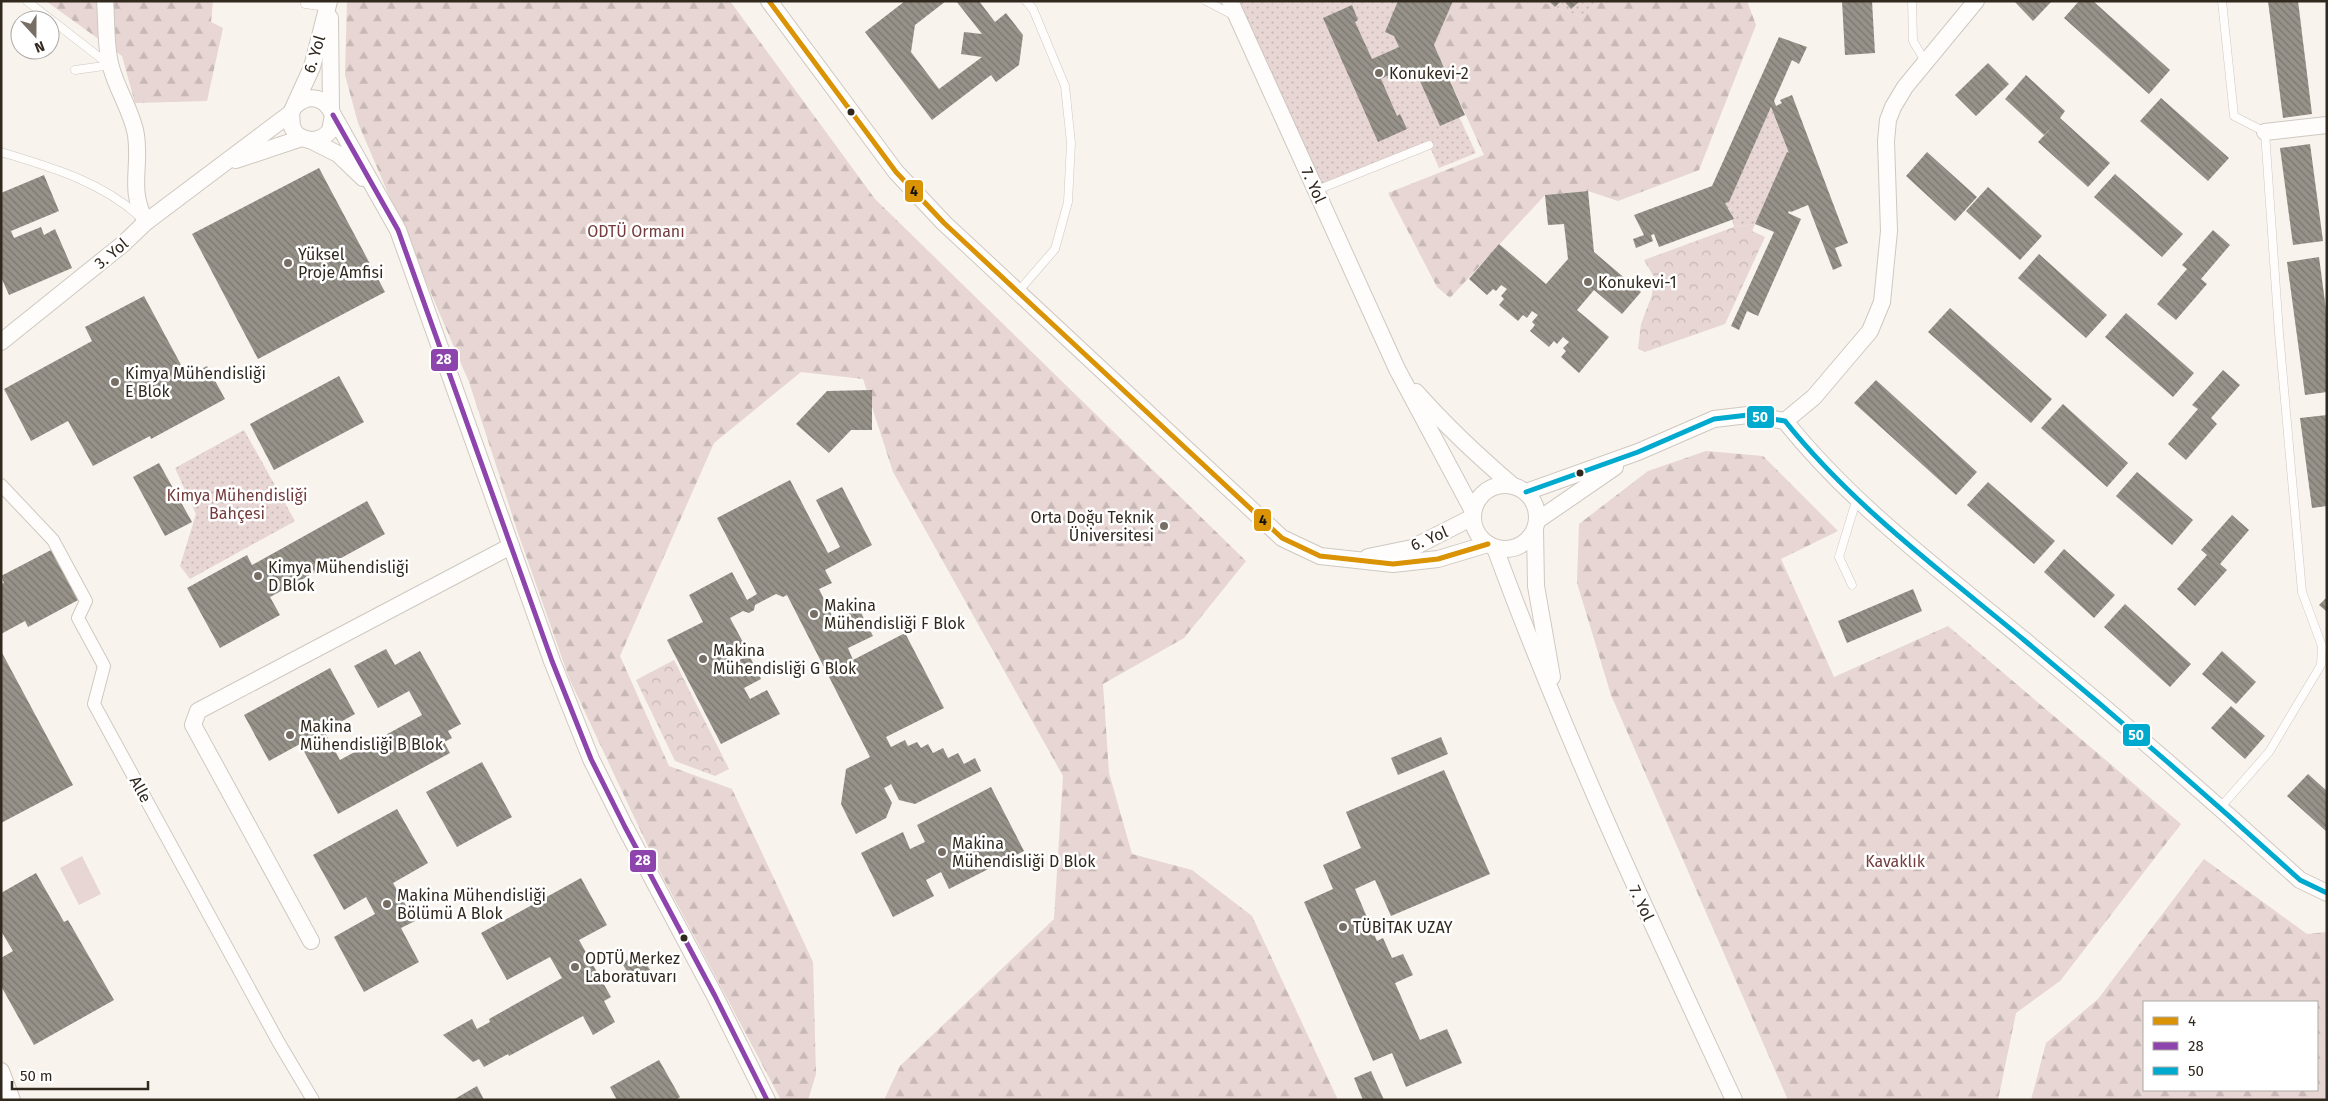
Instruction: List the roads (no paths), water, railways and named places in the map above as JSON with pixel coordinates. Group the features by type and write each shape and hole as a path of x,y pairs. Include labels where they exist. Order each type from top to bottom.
{"street":[{"path":"105,1 110,65 135,129 137,156 136,196 138,207 146,222"},
{"name":"6. Yol","path":"768,1 896,172 944,223 1282,538 1320,556 1393,564 1438,559 1492,546"},
{"name":"7. Yol","path":"1230,1 1397,369 1473,514 1476,532 1492,546 1523,625 1629,874 1734,1100"},
{"name":"6. Yol","path":"293,109 312,67 329,3"},
{"name":"6. Yol","path":"329,3 332,112"},
{"path":"1785,421 1814,397 1870,331 1882,302 1889,231 1886,141 1888,120 1893,107 1905,88 1968,6"},
{"path":"377,192 338,154 306,139 292,127 293,109 306,98 313,98 320,99 332,112 377,192 398,230 552,661 591,759 767,1100"},
{"name":"3. Yol","path":"1,342 123,244 146,222 223,166 293,109"},
{"path":"306,139 319,139 330,130 332,112"},
{"path":"2265,132 2327,126"},
{"name":"3. Yol","path":"223,166 306,139"},
{"name":"7. Yol","path":"1397,369 1441,420 1483,461 1519,489 1537,510 1536,586 1556,704"},
{"path":"1473,514 1483,493 1492,487 1519,489 1638,452 1714,419 1748,415 1785,421 1813,456 1857,498 2110,711 2300,880 2327,893"},
{"path":"1492,546 1512,549 1522,545 1530,538 1536,525 1638,452"},
{"name":"Alle","path":"1,485 53,540 86,601 78,618 104,666 94,704 279,1043 313,1100"},
{"name":"6. Yol","path":"1354,560 1412,548 1473,514"},
{"path":"312,941 193,725 198,710 512,546"},
{"path":"1,1071 12,1100"}],"lane":[{"path":"27,1 110,65"},
{"path":"1017,293 1055,248 1068,202 1071,143 1065,86 1033,9 1026,1"},
{"path":"1206,1 1238,18"},
{"path":"1912,1 1913,41 1925,61"},
{"path":"2219,809 2269,752 2321,665 2322,646 2302,592 2279,334 2265,132 2234,116 2222,1"},
{"path":"305,4 329,3"},
{"path":"75,70 110,65"},
{"path":"1317,190 1429,145"},
{"path":"1,152 54,168 100,189 127,205 146,222"},
{"path":"1852,584 1839,557 1857,498"}],"place":[{"name":"Konukevi-2","path":"1379,73"},
{"name":"Yüksel Proje Amfisi","path":"288,263"},
{"name":"Konukevi-1","path":"1588,282"},
{"name":"Kimya Mühendisliği E Blok","path":"115,382"},
{"name":"Orta Doğu Teknik Üniversitesi","path":"1164,526"},
{"name":"Kimya Mühendisliği D Blok","path":"258,576"},
{"name":"Makina Mühendisliği F Blok","path":"814,614"},
{"name":"Makina Mühendisliği G Blok","path":"703,659"},
{"name":"Makina Mühendisliği B Blok","path":"290,735"},
{"name":"Makina Mühendisliği D Blok","path":"942,852"},
{"name":"Makina Mühendisliği Bölümü A Blok","path":"387,904"},
{"name":"TÜBİTAK UZAY","path":"1343,927"},
{"name":"ODTÜ Merkez Laboratuvarı","path":"575,967"}],"park label":[{"name":"ODTÜ Ormanı","path":"636,231"},
{"name":"Kimya Mühendisliği Bahçesi","path":"237,504"},
{"name":"Kavaklık","path":"1895,861"}]}
